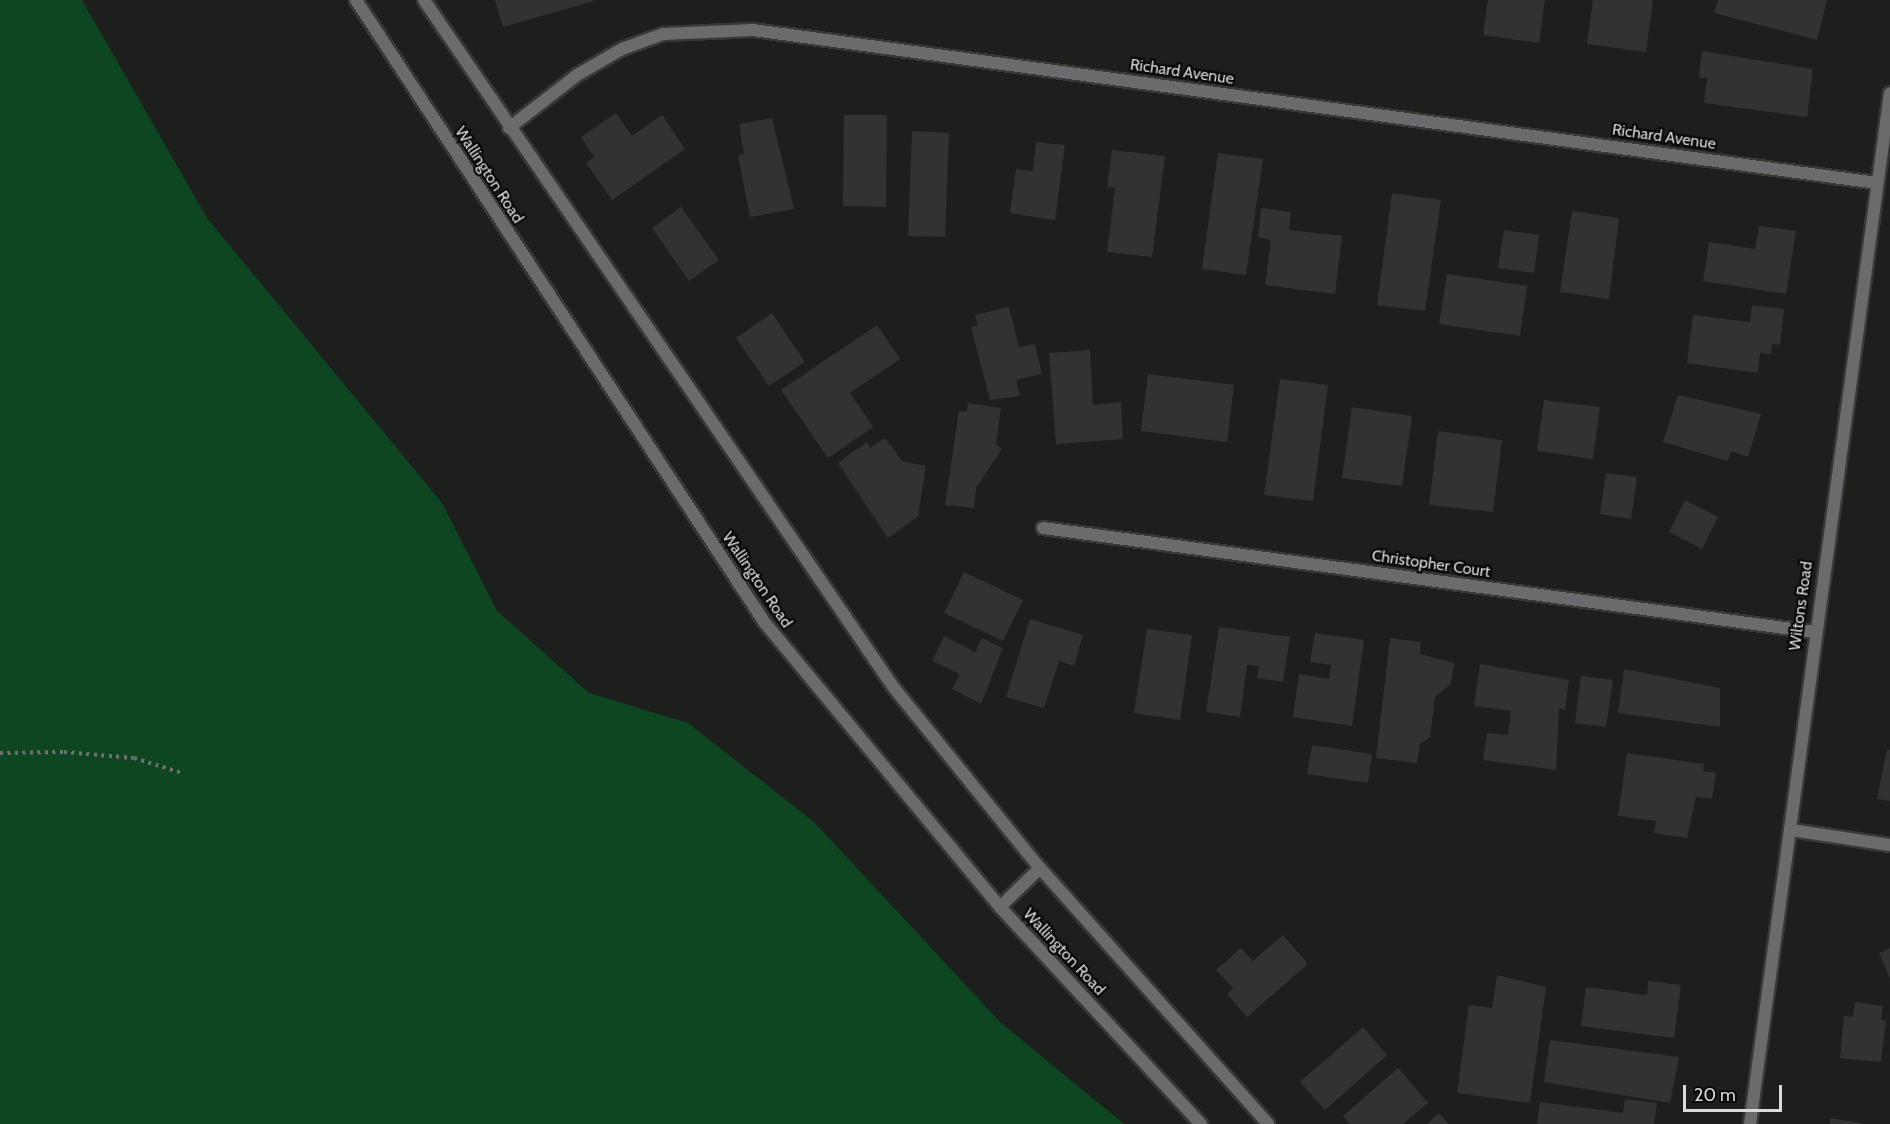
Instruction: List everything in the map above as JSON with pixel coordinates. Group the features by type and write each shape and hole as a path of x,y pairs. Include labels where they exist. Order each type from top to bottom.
{"street":[{"name":"Wallington Road","path":"356,0 765,623 1000,908 1201,1124"},
{"path":"424,0 508,128 894,688 1040,868 1268,1124"},
{"name":"Richard Avenue","path":"508,128 578,75 622,50 663,34 753,30 1877,183"},
{"name":"Wiltons Road","path":"1750,1124 1791,831 1814,632 1890,93"},
{"name":"Christopher Court","path":"1043,528 1814,632"},
{"path":"1791,831 1890,845"},
{"path":"1000,908 1040,868"}],"path":[{"path":"0,753 64,752 134,759 182,773"}],"green space":[{"path":"0,0 82,0 207,218 442,503 497,611 589,693 688,723 814,822 1000,1022 1124,1124 0,1124"}],"building":[{"path":"495,0 593,0 594,1 503,27"},
{"path":"1488,0 1545,0 1539,43 1483,35"},
{"path":"1593,0 1653,0 1646,52 1587,44"},
{"path":"1718,0 1827,0 1817,40 1714,13"},
{"path":"1702,51 1813,69 1807,117 1704,103 1707,78 1699,78"},
{"path":"616,113 632,136 662,115 685,149 612,200 586,163 594,157 581,137"},
{"path":"844,115 887,115 886,207 843,206"},
{"path":"772,118 794,209 750,217 738,156 744,154 739,124"},
{"path":"912,131 949,133 945,237 908,236"},
{"path":"1036,142 1065,145 1055,220 1010,213 1016,169 1033,171"},
{"path":"1112,150 1165,156 1152,257 1107,252 1115,188 1107,187"},
{"path":"1218,153 1263,159 1246,275 1202,269"},
{"path":"1392,193 1441,200 1425,311 1377,305"},
{"path":"681,207 719,260 689,281 652,228"},
{"path":"1261,208 1291,212 1289,230 1342,236 1335,294 1265,285 1271,240 1258,237"},
{"path":"1572,211 1619,218 1609,299 1560,292"},
{"path":"1759,226 1796,231 1786,294 1703,281 1709,242 1755,249"},
{"path":"1504,230 1539,235 1534,273 1498,268"},
{"path":"1447,274 1527,286 1520,336 1439,324"},
{"path":"1752,305 1784,309 1780,345 1772,344 1771,354 1760,353 1758,373 1687,363 1693,315 1750,322"},
{"path":"1009,307 1019,347 1035,344 1042,374 1016,380 1020,396 990,400 971,327 978,325 975,315"},
{"path":"772,313 805,362 769,386 736,338"},
{"path":"877,325 900,359 850,393 873,427 828,458 781,390"},
{"path":"1090,350 1093,405 1121,402 1123,439 1056,444 1049,353"},
{"path":"1148,374 1234,385 1227,442 1141,431"},
{"path":"1280,379 1328,385 1313,501 1264,495"},
{"path":"1678,395 1761,414 1748,457 1731,451 1728,461 1663,442"},
{"path":"1544,400 1600,407 1593,459 1537,451"},
{"path":"968,403 1001,408 996,445 1002,449 976,488 974,508 945,505 959,411 967,412"},
{"path":"1352,407 1412,416 1402,486 1342,478"},
{"path":"1438,431 1502,440 1493,512 1429,505"},
{"path":"885,438 902,461 926,466 918,516 888,538 838,463 867,442 870,448"},
{"path":"1606,473 1637,477 1631,519 1600,514"},
{"path":"1685,500 1718,517 1702,549 1669,532"},
{"path":"964,572 1023,600 1003,641 944,613"},
{"path":"1030,619 1083,635 1074,666 1059,661 1044,708 1006,697"},
{"path":"1219,627 1290,637 1283,682 1257,678 1259,666 1247,665 1240,717 1206,712"},
{"path":"1147,629 1192,635 1180,720 1134,713"},
{"path":"1315,633 1364,640 1352,726 1293,717 1299,674 1329,679 1331,665 1310,662"},
{"path":"944,636 975,652 982,638 1003,648 981,704 952,689 960,674 932,661"},
{"path":"1390,638 1421,642 1420,654 1454,663 1451,684 1435,697 1430,737 1420,744 1417,763 1376,758"},
{"path":"1480,664 1569,680 1565,710 1559,708 1556,770 1483,760 1487,733 1508,735 1511,711 1474,706"},
{"path":"1624,669 1720,688 1720,727 1618,713"},
{"path":"1581,676 1613,680 1606,727 1575,723"},
{"path":"1312,745 1372,754 1368,783 1307,774"},
{"path":"1887,750 1890,750 1890,801 1877,799"},
{"path":"1627,753 1704,764 1703,771 1716,773 1712,799 1696,797 1687,838 1654,833 1656,821 1618,816"},
{"path":"1283,935 1308,964 1247,1017 1227,994 1233,988 1216,970 1241,948 1253,961"},
{"path":"1890,948 1890,979 1879,953"},
{"path":"1497,975 1546,987 1530,1103 1457,1093 1469,1005 1492,1008"},
{"path":"1648,981 1681,985 1674,1038 1581,1026 1586,987 1647,995"},
{"path":"1855,1002 1883,1006 1881,1020 1886,1021 1881,1062 1840,1058 1844,1016 1853,1017"},
{"path":"1363,1027 1387,1055 1325,1110 1300,1082"},
{"path":"1550,1040 1679,1057 1670,1103 1544,1082"},
{"path":"1398,1068 1428,1103 1403,1124 1350,1124 1343,1116"},
{"path":"1625,1099 1657,1103 1654,1124 1537,1124 1540,1102 1623,1113"},
{"path":"1439,1113 1449,1124 1427,1124"},
{"path":"1830,1118 1862,1123 1862,1124 1830,1124"}]}
